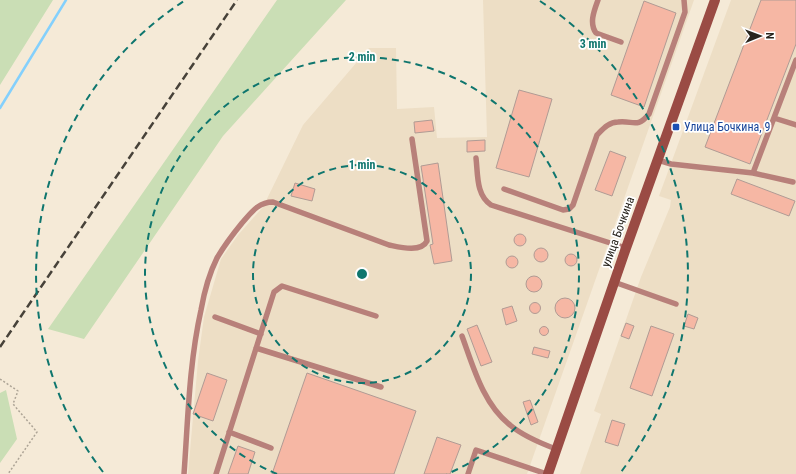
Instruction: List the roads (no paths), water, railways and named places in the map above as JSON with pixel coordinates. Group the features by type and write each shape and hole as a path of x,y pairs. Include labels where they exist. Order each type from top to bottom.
{"street":[{"name":"улица Бочкина","path":"547,474 715,0"}],"lane":[{"path":"598,0 593,17 592,25 594,30 596,33 621,42"},
{"path":"504,189 563,210 569,209 573,205 597,135 605,127 611,124 617,122 636,124 643,121 649,114 685,12 684,0"},
{"path":"753,174 796,60"},
{"path":"774,118 796,125"},
{"path":"184,474 191,376 196,335 205,291 217,259 233,233 254,208 266,202 273,202 389,245 403,248 421,246 427,241 412,139"},
{"path":"476,158 480,191 484,200 491,205 626,248"},
{"path":"658,160 671,164 753,174 793,182"},
{"path":"614,282 676,304"},
{"path":"216,474 274,292 282,286 376,316"},
{"path":"216,317 261,334"},
{"path":"462,336 478,381 502,418 524,434 556,449"},
{"path":"256,348 380,387"},
{"path":"229,432 271,448"},
{"path":"468,474 476,450 547,474"}],"waterway":[{"path":"0,108 66,0"}],"railway":[{"path":"0,347 237,0"}],"place":[{"name":"Улица Бочкина, 9","path":"676,127"}]}
